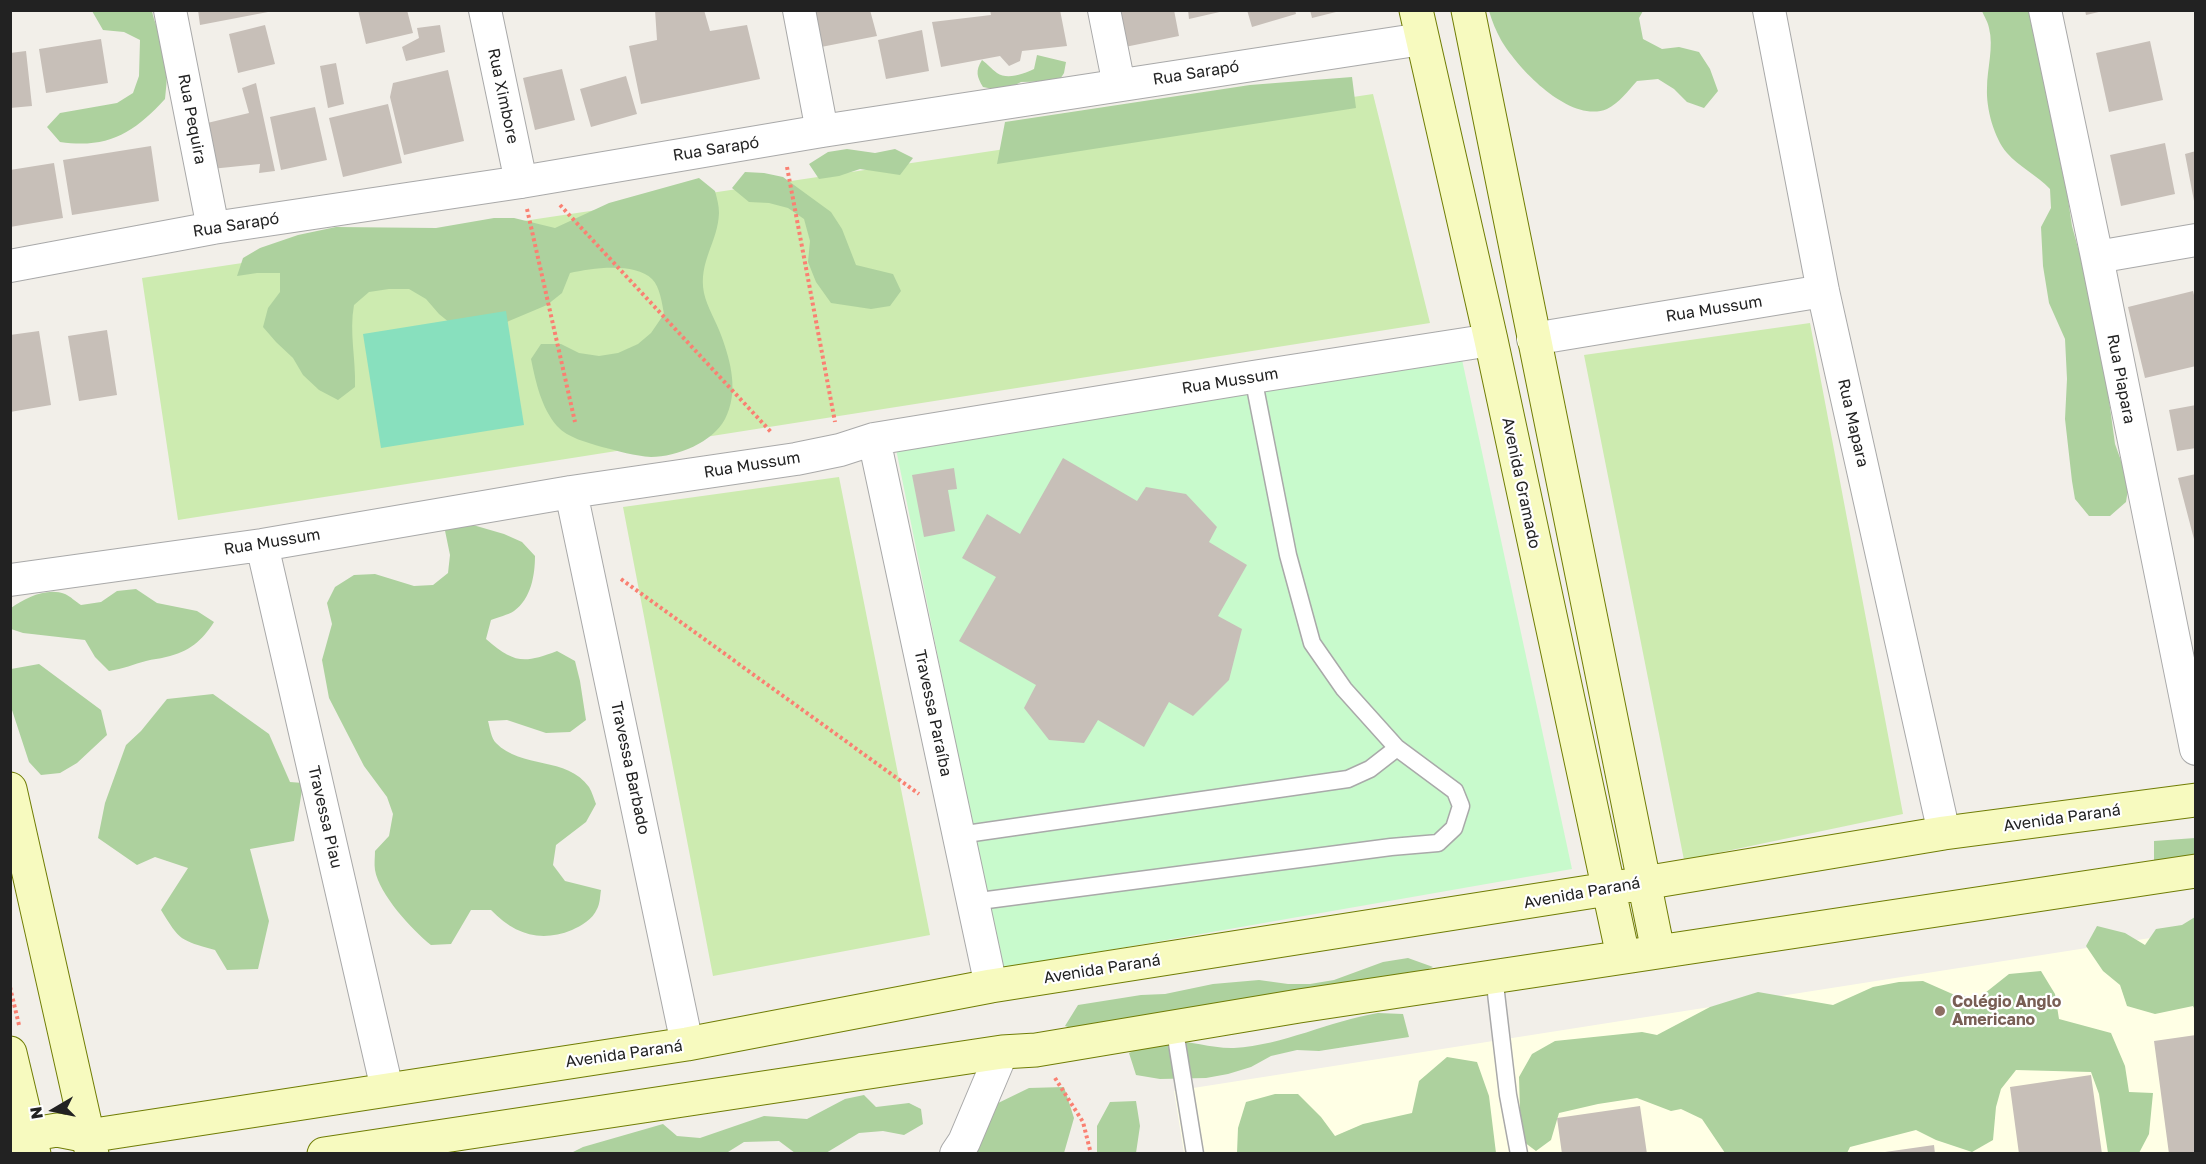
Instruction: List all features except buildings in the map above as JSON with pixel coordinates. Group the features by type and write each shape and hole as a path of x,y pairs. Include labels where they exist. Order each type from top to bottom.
{"main road":[{"path":"1468,10 1642,883 1658,951"},
{"name":"Avenida Gramado","path":"1419,25 1491,340 1623,956"},
{"path":"10,789 90,1145"},
{"name":"Avenida Paraná","path":"24,1142 57,1130 90,1145 387,1089 687,1044 991,986 1608,889 1944,833 2196,800"},
{"path":"324,1154 1002,1052 1036,1050 1174,1025 2196,871"},
{"path":"10,1053 24,1142"}],"street":[{"name":"Rua Pequira","path":"170,10 213,228"},
{"name":"Rua Ximbore","path":"485,10 529,181"},
{"path":"799,10 822,131"},
{"path":"1104,10 1119,85"},
{"name":"Rua Mapara","path":"1769,10 1824,291 1944,833"},
{"name":"Rua Piapara","path":"2045,10 2196,749"},
{"name":"Rua Sarapó","path":"10,266 213,228 529,181 822,131 1119,85 1419,25"},
{"path":"2097,257 2196,240"},
{"name":"Rua Mussum","path":"1533,339 1824,291"},
{"name":"Rua Mussum","path":"10,580 262,545 571,492 796,459 840,450 874,439 1253,376 1491,340"},
{"name":"Travessa Paraíba","path":"874,439 991,986"},
{"name":"Travessa Barbado","path":"571,492 687,1044"},
{"name":"Travessa Piau","path":"262,545 387,1089"},
{"path":"956,1154 964,1142 1002,1052"}],"lane":[{"path":"972,902 1438,843 1454,828 1461,806 1455,791 1397,748 1344,689 1312,643 1288,555 1253,376"},
{"path":"958,828 1348,779 1370,769 1397,748"},
{"path":"1494,976 1509,1095 1520,1154"},
{"path":"1174,1025 1195,1154"}],"path":[{"path":"781,139 840,450"},
{"path":"529,181 575,422"},
{"path":"529,181 796,459"},
{"path":"585,553 958,828"},
{"path":"1036,1050 1083,1122 1091,1154"}],"shaded area":[{"name":"Colégio Anglo Americano","path":"2195,931 2195,1153 1184,1153 1174,1091"}],"green space":[{"path":"92,11 152,11 166,56 165,99 142,121 119,136 92,143 60,142 47,127 60,113 117,103 133,93 139,76 140,40 124,32 103,30"},
{"path":"1489,11 1643,11 1639,18 1643,39 1662,49 1679,47 1699,52 1710,69 1718,91 1704,108 1687,102 1674,89 1658,79 1637,81 1607,109 1593,112 1577,109 1546,91 1532,79 1501,40"},
{"path":"1982,11 2040,11 2072,226 2090,292 2106,378 2115,444 2129,483 2126,502 2110,516 2089,516 2075,499 2065,419 2067,379 2065,339 2049,303 2043,266 2041,227 2051,208 2050,189 2007,153 1995,131 1989,113 1987,96 1990,35"},
{"path":"1037,55 1066,62 1064,73 1059,81 1021,82 1003,91 983,87 979,80 978,71 982,60 997,73 1010,76 1034,69"},
{"path":"1352,77 1356,108 997,164 1005,122 1250,85"},
{"path":"1373,94 1430,323 178,520 142,278"},
{"path":"847,149 875,153 895,149 913,158 900,175 860,169 839,176 819,179 809,164 828,152"},
{"path":"745,172 783,177 831,212 842,229 856,265 893,274 901,291 890,306 871,309 831,303 816,282 808,262 810,241 804,219 788,208 769,203 749,202 732,188"},
{"path":"699,178 715,191 718,205 718,223 706,262 703,282 705,298 728,356 733,388 725,419 712,435 693,447 672,454 651,457 633,454 602,447 566,434 551,419 543,403 531,359 541,344 561,344 579,353 599,356 618,353 638,344 651,333 664,314 660,295 652,279 635,270 589,269 570,273 562,293 547,305 492,330 455,327 426,299 409,289 369,292 354,305 352,326 355,387 338,400 319,390 303,375 293,358 263,327 268,308 280,292 280,273 237,276 243,258 260,248 298,235 336,227 436,228 494,218 514,218 555,228 609,203"},
{"path":"506,311 524,425 381,448 363,334"},
{"path":"1810,323 1903,814 1684,860 1584,355"},
{"path":"1461,355 1572,869 1001,969 895,444"},
{"path":"839,477 930,935 713,976 623,507"},
{"path":"442,516 504,534 522,542 535,556 533,579 524,600 514,611 491,620 486,639 504,653 519,659 536,658 557,651 575,661 586,720 570,732 546,733 507,720 488,721 494,741 506,751 556,766 580,777 589,787 596,804 586,822 556,845 553,865 565,881 601,890 599,905 593,916 586,922 560,934 538,936 528,934 509,925 491,910 471,910 451,944 431,945 406,921 389,900 375,870 375,851 389,836 393,814 387,797 364,766 329,698 322,660 332,624 327,603 335,587 354,575 375,574 414,586 433,585 448,573 450,555"},
{"path":"136,589 157,603 197,611 214,622 200,640 182,652 109,671 95,657 85,640 23,633 11,629 11,608 36,595 58,592 67,595 81,605 101,602 117,591"},
{"path":"39,664 101,710 107,735 77,763 60,773 41,775 29,762 11,707 11,669"},
{"path":"213,694 269,734 290,782 303,783 294,841 250,849 269,921 258,969 227,970 215,950 194,944 177,934 161,910 188,868 155,857 137,865 98,838 105,803 126,745 141,731 167,699"},
{"path":"2195,838 2195,861 2154,865 2154,841"},
{"path":"2195,917 2195,1010 2193,1006 2155,1014 2127,1006 2120,985 2103,971 2086,946 2097,926 2125,933 2145,945 2156,929 2182,925"},
{"path":"1408,958 1433,967 1411,977 1088,1034 1065,1026 1078,1005 1141,995 1165,994 1213,984 1259,980 1310,984 1334,980 1383,962"},
{"path":"2041,971 2055,994 2059,1019 2111,1033 2125,1066 2129,1092 2153,1093 2149,1134 2139,1153 2108,1153 2099,1094 2091,1072 2016,1070 2001,1089 1996,1107 1993,1140 1972,1152 1936,1140 1916,1130 1850,1147 1847,1153 1725,1153 1702,1119 1681,1109 1671,1111 1637,1098 1559,1113 1551,1140 1536,1151 1516,1136 1520,1110 1519,1077 1532,1054 1555,1041 1642,1032 1657,1035 1710,1007 1758,992 1833,1005 1873,987 1899,982 1923,981 1957,996 1980,997 2009,974"},
{"path":"1378,1013 1403,1014 1409,1037 1319,1051 1297,1050 1271,1056 1251,1067 1206,1078 1160,1079 1136,1075 1129,1053 1160,1041 1182,1041 1223,1048 1253,1046"},
{"path":"1447,1057 1477,1062 1489,1096 1496,1153 1237,1153 1238,1128 1246,1102 1275,1094 1298,1094 1321,1117 1335,1136 1363,1124 1412,1113 1419,1081"},
{"path":"1064,1087 1074,1118 1064,1153 974,1154 992,1106 1029,1088"},
{"path":"864,1095 876,1107 909,1103 921,1109 923,1124 904,1135 883,1131 859,1133 826,1153 795,1153 779,1141 744,1142 728,1152 571,1153 583,1147 663,1124 677,1136 700,1138 764,1116 807,1119 845,1099"},
{"path":"1136,1101 1140,1126 1136,1153 1097,1153 1097,1126 1110,1102"}],"place":[{"name":"Colégio Anglo Americano","path":"1940,1011"}]}
